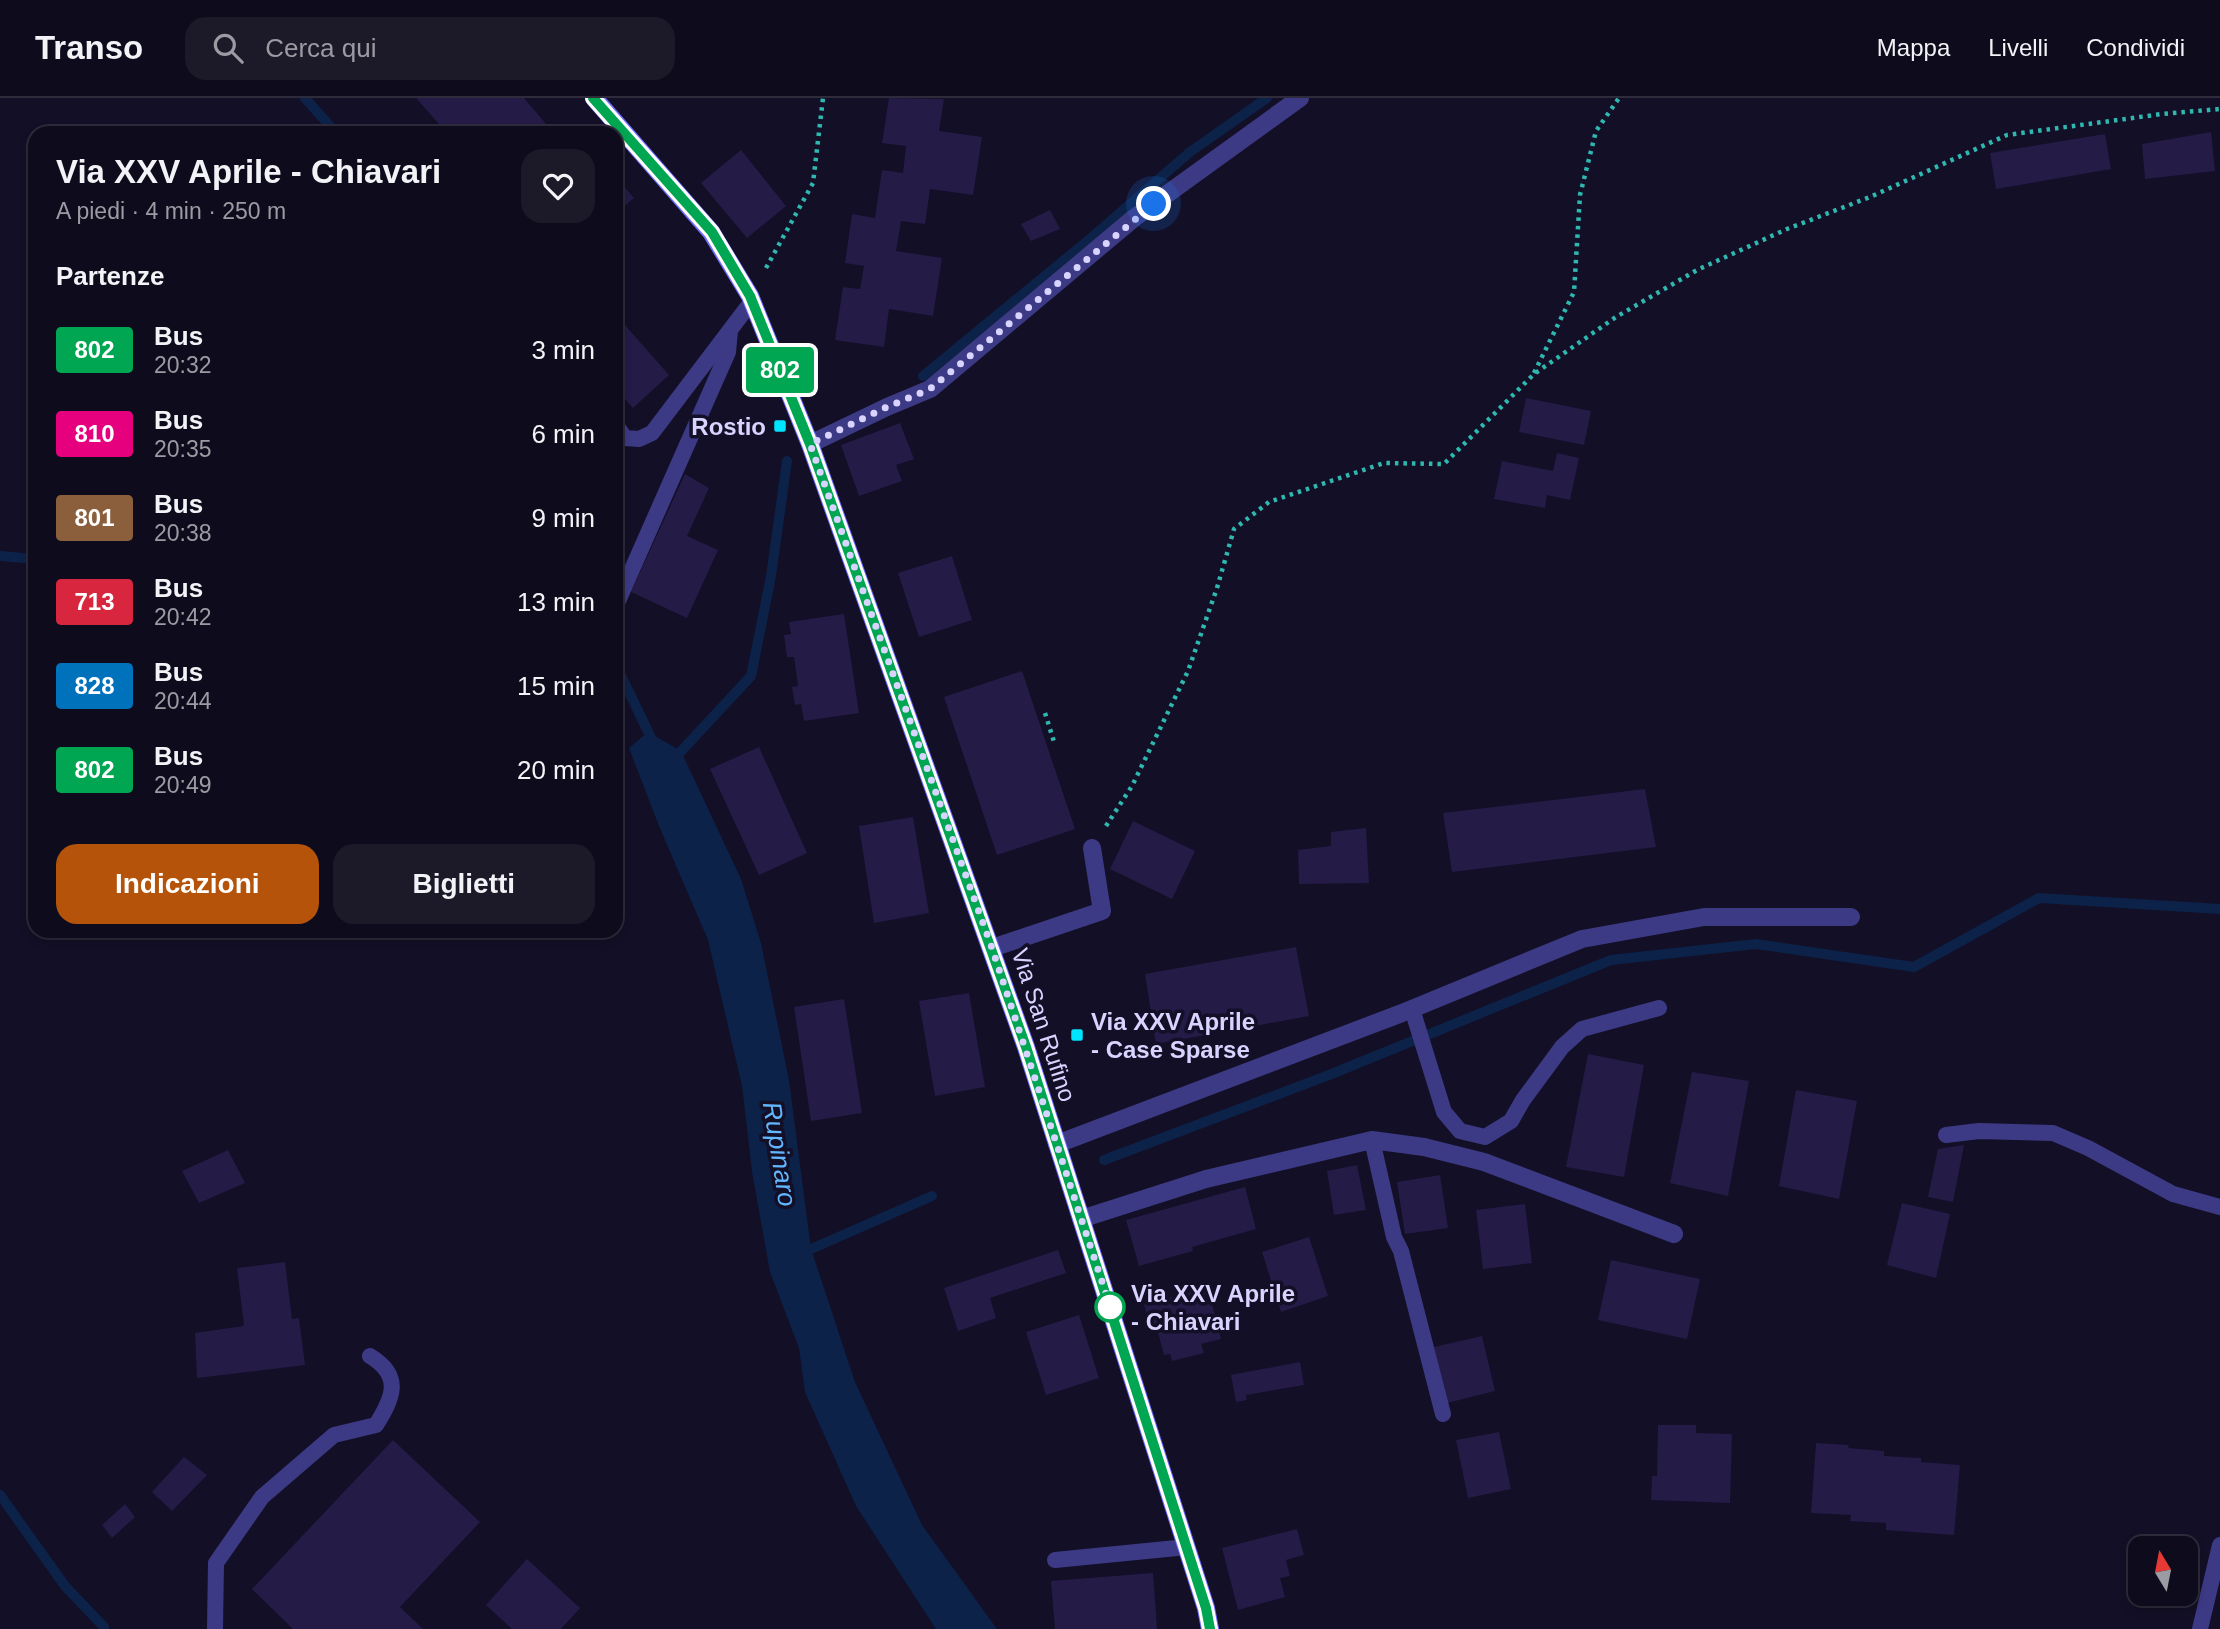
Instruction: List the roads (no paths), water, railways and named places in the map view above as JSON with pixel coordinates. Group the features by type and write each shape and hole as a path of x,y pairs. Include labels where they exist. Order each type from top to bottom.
{"main road":[{"name":"Via San Rufino","path":"594,98 619,126"},
{"name":"Via San Rufino","path":"623,131 712,232 751,299 810,444 992,948 1187,1548 1210,1629"}],"street":[{"path":"810,444 930,389 1134,218 1300,98"},
{"path":"992,948 1102,911 1092,848"},
{"path":"1057,1144 1412,1009 1582,939 1704,917 1851,918"},
{"path":"1081,1219 1206,1179 1372,1140 1424,1147 1484,1162 1674,1234"}],"lane":[{"path":"623,435 625,438 639,439 652,433 730,331 751,299"},
{"path":"623,590 728,352 730,331"},
{"path":"1412,1009 1444,1112 1460,1131 1485,1137 1511,1121 1562,1047 1582,1029 1659,1008"},
{"path":"1946,1135 1979,1131 2053,1133 2088,1147 2173,1194 2220,1207"},
{"path":"1372,1140 1394,1237 1401,1251 1443,1414"},
{"path":"215,1629 216,1563 262,1497 334,1435 376,1425 391,1402 391,1381 383,1364 370,1356"},
{"path":"2200,1629 2220,1545"},
{"path":"1055,1560 1187,1548"}],"water":[{"path":"648,732 681,751 741,879 761,943 789,1080 811,1249 855,1382 922,1525 997,1629 936,1629 856,1506 805,1392 799,1348 770,1272 752,1172 742,1086 708,940 629,748"}],"waterway":[{"name":"Rupinaro","path":"305,98 330,126"},
{"path":"923,376 1091,238 1190,152 1267,98"},
{"path":"673,760 751,676 771,576 787,461"},
{"path":"0,556 28,558"},
{"name":"Rupinaro","path":"623,680 654,744"},
{"path":"1104,1160 1329,1075 1611,960 1756,944 1914,967 2039,898 2220,909"},
{"path":"801,1257 811,1249 932,1196"},
{"path":"0,1495 65,1586 104,1627"}],"place":[{"name":"Rostio","path":"780,426"},
{"name":"Via XXV Aprile - Case Sparse","path":"1077,1035"},
{"name":"Via XXV Aprile - Chiavari","path":"1110,1307"}]}
